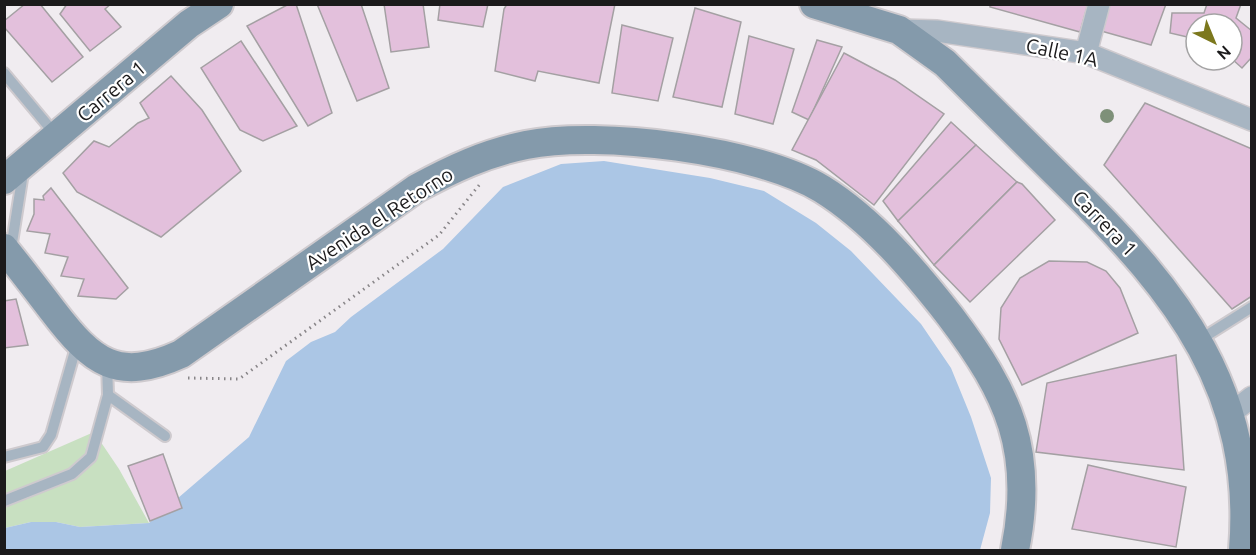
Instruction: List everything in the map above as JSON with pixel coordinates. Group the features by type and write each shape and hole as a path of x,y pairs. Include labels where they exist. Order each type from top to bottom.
{"main road":[{"name":"Carrera 1","path":"14,172 189,24 219,4"},
{"name":"Carrera 1","path":"814,4 899,30 945,63 1127,243 1170,293 1201,339 1220,375 1243,404 1246,473 1246,526 1243,550"},
{"name":"Avenida el Retorno","path":"7,252 77,343 107,362 141,368 158,365 181,354 417,188 453,168 487,155 527,144 576,139 653,144 768,164 821,189 853,212 921,280 988,368 1003,397 1014,427 1020,458 1020,522 1015,550"}],"street":[{"path":"1086,53 1099,4"},
{"name":"Calle 1A","path":"899,30 937,31 1086,53 1251,120"}],"lane":[{"path":"4,73 57,136"},
{"path":"7,252 14,172"},
{"path":"1201,339 1251,307"},
{"path":"4,457 43,447 51,435 77,343"},
{"path":"4,501 72,474 91,457 108,395 107,362"},
{"path":"108,395 165,436"}],"path":[{"path":"183,378 239,379 439,235 486,177"}],"green space":[{"path":"94,432 119,469 149,523 80,527 56,522 31,522 5,528 5,471"}],"water":[{"path":"604,161 710,178 764,191 816,223 851,251 921,324 951,368 971,417 991,478 990,513 980,550 5,550 5,528 31,522 56,522 80,527 149,523 249,437 286,361 311,342 335,332 351,317 443,249 503,187 561,164"}],"building":[{"path":"25,4 40,4 83,57 52,82 4,27 4,21"},
{"path":"67,4 111,4 105,9 121,27 90,51 60,14"},
{"path":"289,4 296,4 332,113 308,126 247,26"},
{"path":"317,4 361,4 389,88 357,101"},
{"path":"384,4 423,4 429,47 391,52"},
{"path":"440,4 488,4 483,27 438,20"},
{"path":"507,4 615,4 599,83 538,71 535,81 495,71 504,9"},
{"path":"990,4 1088,4 1080,32 990,7"},
{"path":"1102,4 1166,4 1151,45 1094,29"},
{"path":"1207,4 1241,4 1238,12 1204,12"},
{"path":"695,8 741,22 722,107 673,97"},
{"path":"1172,13 1184,13 1184,36 1170,33"},
{"path":"1244,24 1252,31 1252,57 1244,66"},
{"path":"622,25 673,38 658,101 612,93"},
{"path":"749,36 794,49 773,124 735,114"},
{"path":"817,40 842,47 809,120 792,112"},
{"path":"241,41 297,126 263,141 240,130 201,68"},
{"path":"844,53 895,80 944,114 874,205 816,160 792,150"},
{"path":"171,76 202,110 241,171 161,237 77,192 63,173 94,141 109,147 138,123 149,118 140,103"},
{"path":"1145,103 1252,149 1252,296 1232,309 1104,165"},
{"path":"951,122 976,145 898,221 883,201"},
{"path":"976,145 1017,182 934,265 898,221"},
{"path":"1017,182 1022,184 1055,220 970,302 934,265"},
{"path":"51,188 128,288 116,299 78,296 84,279 61,276 68,257 45,253 50,234 27,231 34,214 34,199 44,200 43,196"},
{"path":"1049,261 1087,262 1106,271 1120,288 1138,333 1022,385 999,339 1001,308 1020,278"},
{"path":"16,299 28,345 4,348 4,301"},
{"path":"1176,355 1184,470 1036,452 1047,383"},
{"path":"163,454 182,508 150,521 128,466"},
{"path":"1088,465 1186,487 1176,547 1072,529"}]}
